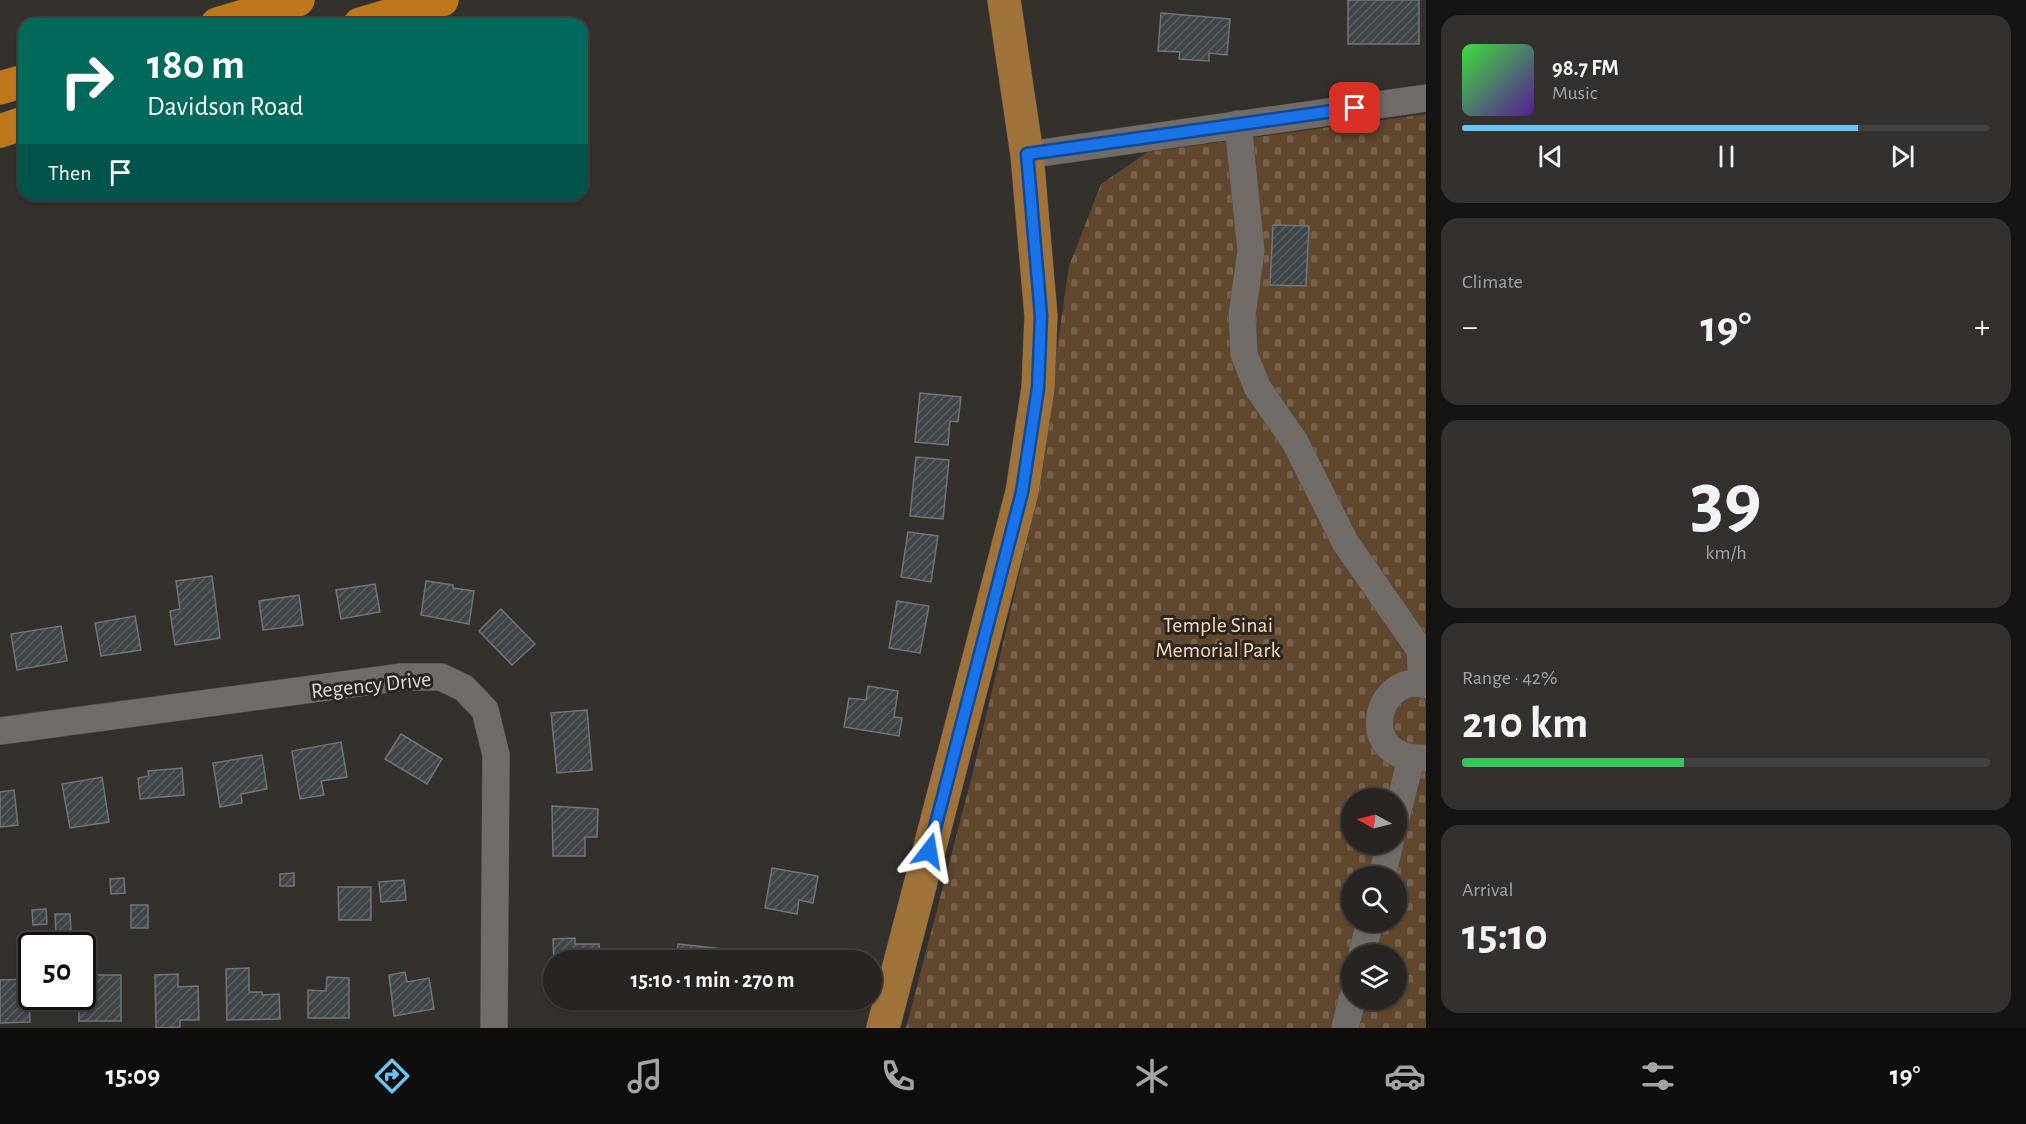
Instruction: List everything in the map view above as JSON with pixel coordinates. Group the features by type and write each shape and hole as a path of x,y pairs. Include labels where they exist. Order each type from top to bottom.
{"highway":[{"path":"237,18 298,0"},
{"path":"380,18 442,0"},
{"path":"0,88 18,83"},
{"path":"0,130 18,125"}],"main road":[{"path":"883,1028 1022,492 1038,388 1041,316 1027,154 1004,0"}],"street":[{"path":"1027,154 1426,98"},
{"path":"1238,124 1251,251 1242,315 1244,354 1257,387 1295,442 1345,542 1420,650 1424,685 1407,685 1394,691 1384,702 1379,716 1380,731 1386,744 1397,754 1419,759 1407,790"},
{"name":"Regency Drive","path":"0,731 402,677 441,677 464,688 485,710 496,755 494,1028"},
{"path":"1345,1028 1349,1010"}],"green space":[{"name":"Temple Sinai Memorial Park","path":"1426,114 1426,1028 906,1028 973,772 1032,519 1069,266 1101,184 1148,152"}],"building":[{"path":"1348,0 1419,0 1419,44 1348,44"},
{"path":"1161,13 1230,19 1227,55 1209,53 1209,61 1179,59 1180,52 1158,51"},
{"path":"1273,225 1309,226 1306,286 1270,285"},
{"path":"920,393 961,397 958,422 950,421 948,445 915,442"},
{"path":"916,457 949,460 943,519 910,516"},
{"path":"908,532 938,536 931,582 901,577"},
{"path":"212,576 220,638 175,645 170,611 180,609 176,581"},
{"path":"426,581 474,591 469,624 421,615"},
{"path":"375,584 380,612 341,619 336,590"},
{"path":"299,595 303,625 263,630 259,601"},
{"path":"897,601 929,606 920,653 889,648"},
{"path":"501,609 535,644 512,665 479,631"},
{"path":"135,616 141,650 101,656 95,623"},
{"path":"61,626 67,661 17,670 11,634"},
{"path":"868,686 898,691 894,717 902,718 899,736 844,727 849,698 866,700"},
{"path":"587,710 592,770 557,773 551,713"},
{"path":"401,734 442,759 427,784 385,759"},
{"path":"341,742 347,777 321,781 324,795 300,799 292,751"},
{"path":"262,755 267,789 241,794 242,803 220,807 213,763"},
{"path":"182,768 184,795 140,799 138,778 149,776 148,771"},
{"path":"102,777 109,822 70,828 62,784"},
{"path":"14,790 18,825 0,827 0,792"},
{"path":"552,806 598,809 597,837 585,837 585,856 553,856"},
{"path":"772,868 818,876 813,903 799,900 797,914 765,908"},
{"path":"294,873 294,886 280,886 280,874"},
{"path":"124,878 125,893 111,894 110,879"},
{"path":"404,880 406,900 381,902 379,882"},
{"path":"338,887 371,887 371,920 339,920"},
{"path":"131,905 148,905 148,928 131,928"},
{"path":"46,909 47,924 33,925 32,910"},
{"path":"55,914 70,914 71,932 56,932"},
{"path":"575,938 575,944 599,944 599,950 553,950 553,939"},
{"path":"678,944 722,949 722,950 677,950"},
{"path":"249,968 249,992 262,992 262,995 279,994 280,1019 227,1020 226,969"},
{"path":"405,972 407,982 429,978 434,1009 394,1016 389,975"},
{"path":"178,974 178,987 198,986 199,1020 180,1020 180,1027 156,1028 155,975"},
{"path":"97,975 121,975 121,1021 79,1021 79,1010 96,1010"},
{"path":"327,977 349,978 349,1018 308,1018 308,990 326,991"},
{"path":"18,979 18,1010 30,1010 30,1022 0,1023 0,980"}],"route":[{"path":"929,851 1022,492 1038,388 1041,316 1027,154 1355,108"}]}
